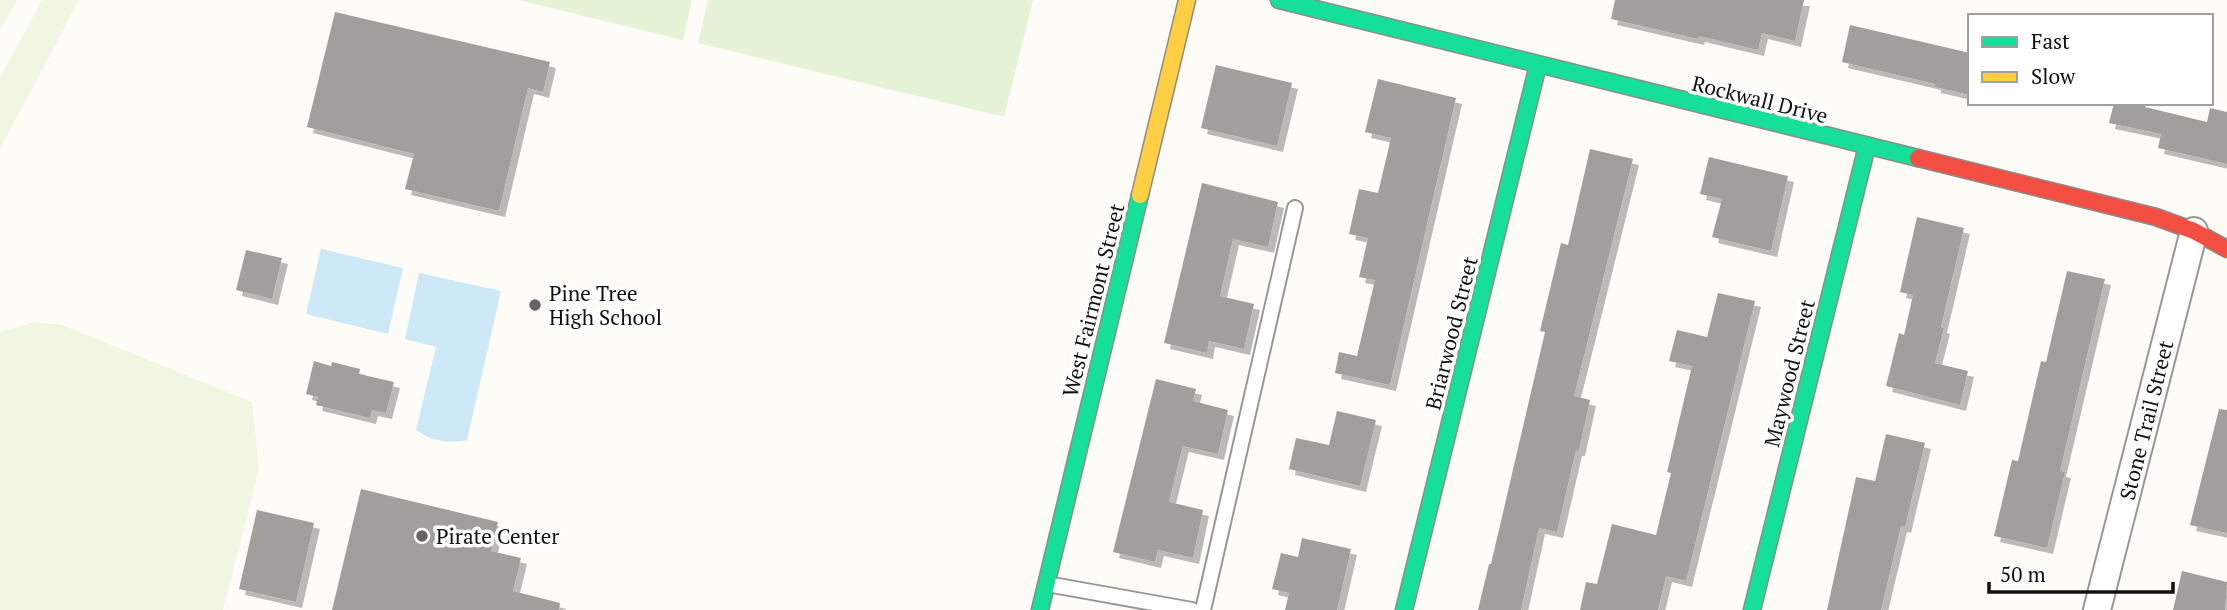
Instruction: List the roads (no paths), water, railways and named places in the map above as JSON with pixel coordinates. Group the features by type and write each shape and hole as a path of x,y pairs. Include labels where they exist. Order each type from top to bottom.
{"street":[{"name":"West Fairmont Street","path":"1040,610 1187,0"},
{"name":"Rockwall Drive","path":"1279,0 2155,217 2194,231 2227,248"},
{"name":"Briarwood Street","path":"1404,610 1538,65"},
{"name":"Maywood Street","path":"1752,610 1867,146"},
{"name":"Stone Trail Street","path":"2097,610 2194,231"}],"lane":[{"path":"1203,610 1295,208"},
{"path":"1046,584 1192,610"}],"water":[{"path":"321,249 403,268 388,334 306,314"},
{"path":"419,273 501,291 467,440 440,441 416,430 436,347 405,339"}],"place":[{"name":"Pine Tree High School","path":"535,305"},
{"name":"Pirate Center","path":"422,536"}]}
